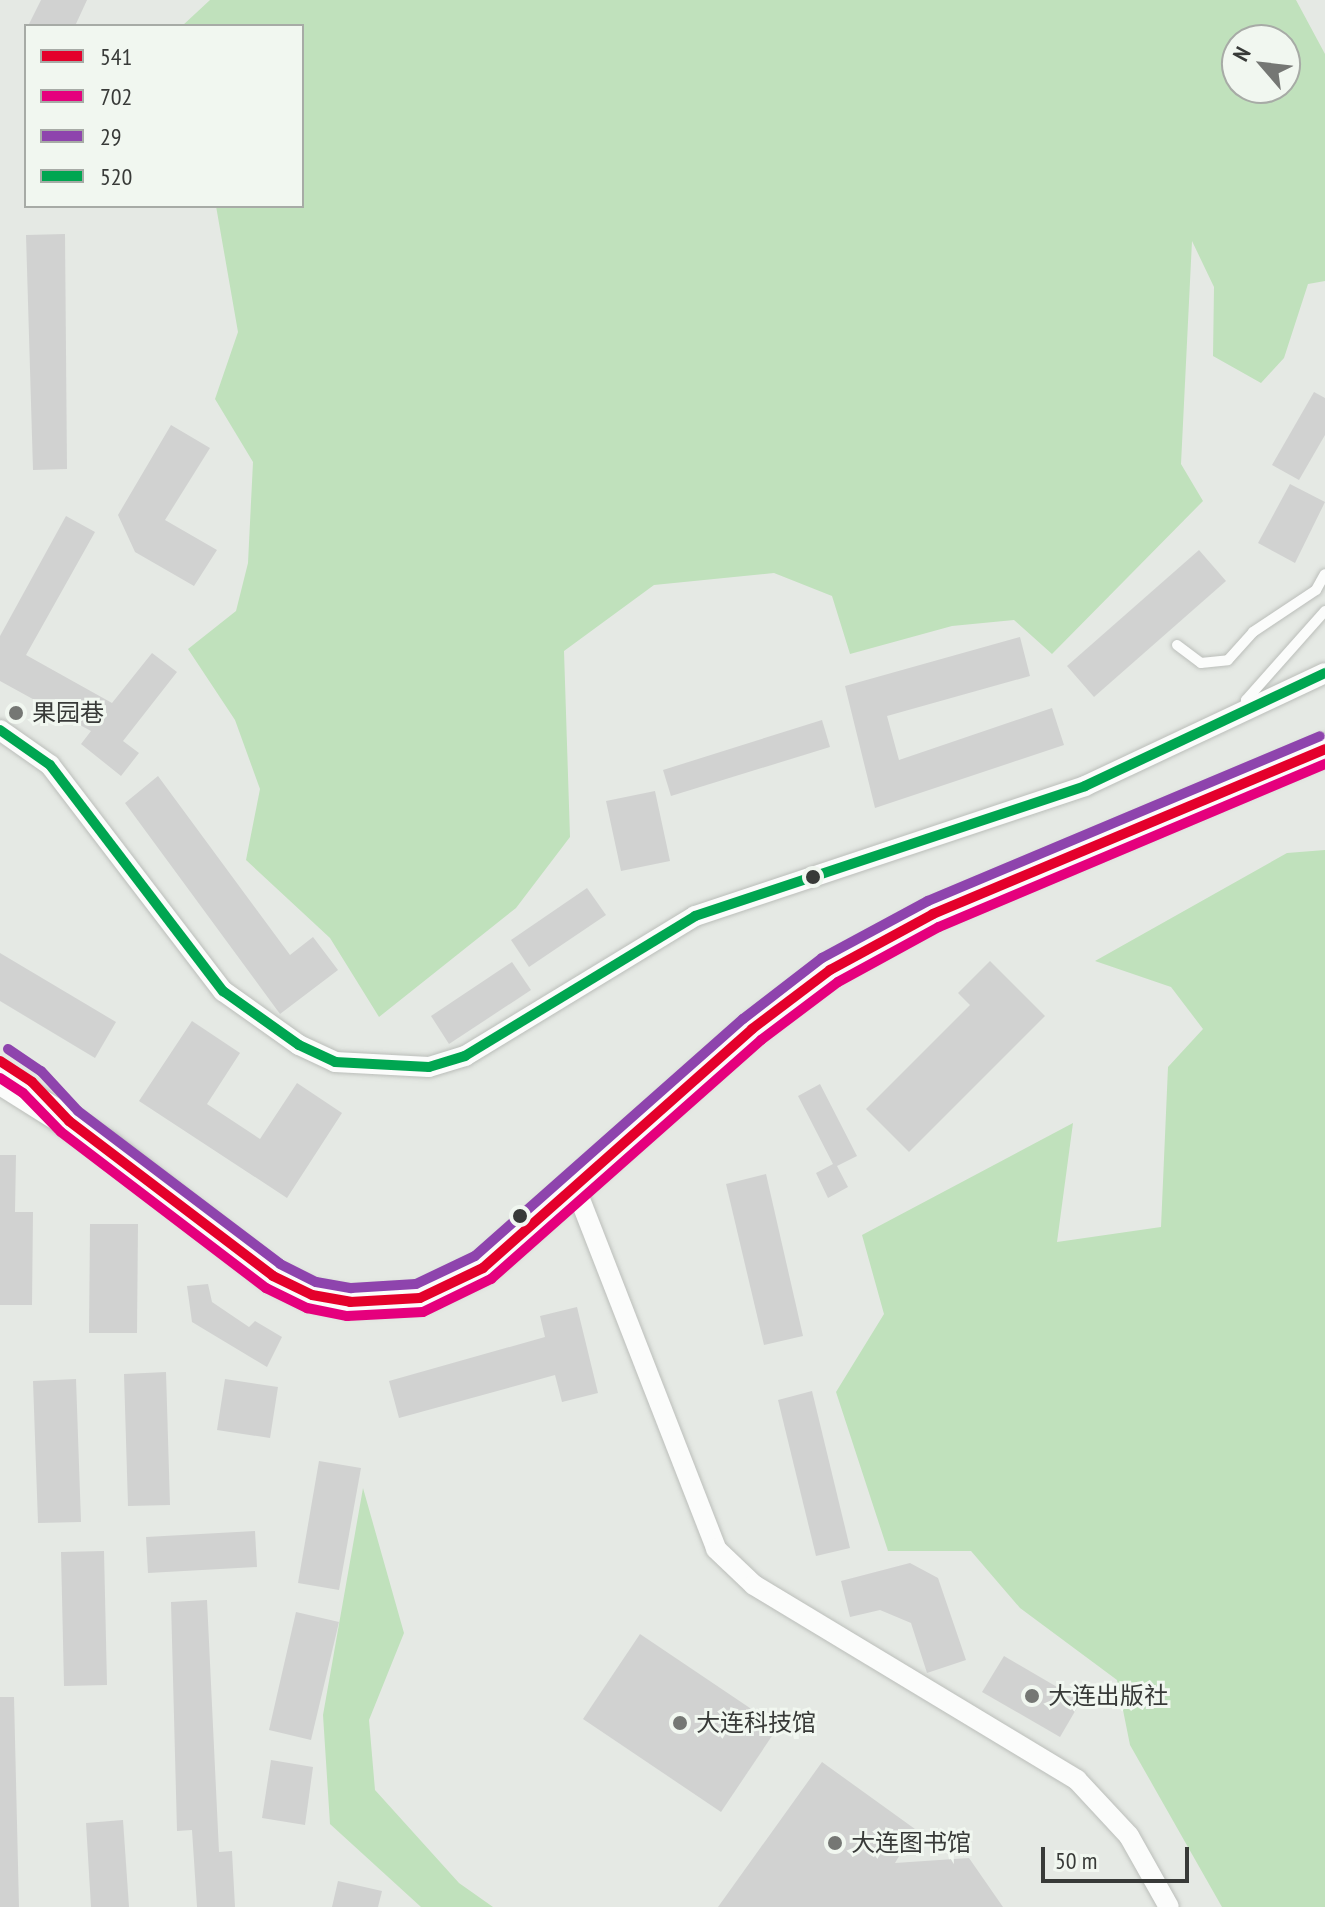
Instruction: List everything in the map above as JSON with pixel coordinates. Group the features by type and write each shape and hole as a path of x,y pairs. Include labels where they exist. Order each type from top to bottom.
{"main road":[{"path":"0,1079 69,1121 273,1276 312,1295 350,1302 390,1303 448,1288 483,1268 576,1189 752,1029 830,970 886,937 1325,749"},
{"path":"0,1061 43,1091 69,1121"},
{"path":"0,1098 69,1121"}],"street":[{"path":"0,730 50,765 223,991 299,1045 335,1062 429,1067 465,1056 695,916 1085,786 1245,714 1325,673"},
{"path":"576,1189 716,1549 754,1585 1077,1780 1129,1836 1169,1907"}],"lane":[{"path":"1177,645 1201,663 1228,660 1253,632 1316,590 1325,574"},
{"path":"1245,714 1246,700 1325,611"}],"green space":[{"path":"210,0 1296,0 1325,54 1325,281 1308,284 1284,358 1261,383 1213,356 1214,287 1192,241 1181,464 1203,501 1052,654 1014,620 952,626 850,654 832,596 774,573 654,585 564,651 570,837 516,908 379,1017 330,938 246,860 260,789 235,720 188,649 236,611 248,563 253,462 215,399 238,332 216,208 304,208 304,24 184,24"},
{"path":"1325,850 1325,1907 1222,1907 1130,1745 1117,1680 1020,1608 971,1551 888,1551 836,1392 884,1314 862,1235 1073,1123 1057,1242 1161,1227 1168,1067 1203,1029 1171,987 1095,961 1287,853"},
{"path":"363,1488 404,1633 369,1720 375,1790 459,1883 493,1907 421,1907 330,1824 323,1715"}],"building":[{"path":"41,0 87,0 76,24 29,24"},
{"path":"65,234 67,469 33,470 26,235"},
{"path":"1314,392 1325,398 1325,435 1299,480 1272,465"},
{"path":"171,425 210,448 165,520 217,550 194,586 135,552 118,515"},
{"path":"1290,484 1325,502 1295,563 1258,543"},
{"path":"66,516 95,532 26,655 112,703 152,653 177,672 123,741 139,753 121,776 81,744 91,731 0,681 0,636"},
{"path":"1199,550 1226,581 1094,697 1067,666"},
{"path":"1020,637 1030,676 887,716 899,760 1052,708 1064,745 875,808 845,686"},
{"path":"822,720 830,747 671,796 663,770"},
{"path":"158,776 290,955 313,937 338,970 280,1014 125,803"},
{"path":"655,791 670,861 621,871 606,801"},
{"path":"587,888 606,915 529,967 511,940"},
{"path":"0,953 116,1022 95,1058 0,1001"},
{"path":"990,961 1045,1016 909,1152 866,1109 970,1005 958,993"},
{"path":"512,962 531,990 449,1044 431,1016"},
{"path":"192,1021 240,1053 207,1104 260,1139 297,1083 342,1113 287,1198 139,1101"},
{"path":"820,1084 857,1156 837,1166 848,1187 828,1198 816,1173 833,1164 798,1096"},
{"path":"0,1155 16,1155 15,1212 33,1212 32,1305 0,1305"},
{"path":"766,1174 803,1336 764,1345 726,1184"},
{"path":"90,1224 138,1224 137,1333 89,1333"},
{"path":"208,1284 212,1302 249,1327 255,1321 282,1337 267,1367 192,1322 187,1286"},
{"path":"577,1307 598,1393 562,1402 555,1375 399,1418 389,1381 545,1337 540,1316"},
{"path":"166,1372 170,1505 128,1506 124,1374"},
{"path":"76,1379 81,1522 38,1523 33,1381"},
{"path":"225,1379 278,1387 270,1438 217,1430"},
{"path":"812,1391 850,1548 816,1556 778,1400"},
{"path":"319,1461 361,1468 339,1590 298,1583"},
{"path":"255,1531 257,1567 148,1573 146,1537"},
{"path":"104,1551 107,1685 64,1686 61,1552"},
{"path":"910,1563 938,1578 966,1660 927,1673 911,1623 880,1610 850,1617 841,1581"},
{"path":"207,1600 219,1852 232,1851 235,1907 197,1907 192,1830 177,1831 171,1602"},
{"path":"296,1612 339,1622 311,1740 269,1730"},
{"name":"大连科技馆","path":"640,1634 778,1727 721,1812 583,1719"},
{"name":"大连出版社","path":"1004,1656 1081,1701 1060,1737 982,1692"},
{"path":"0,1697 14,1697 19,1907 0,1907"},
{"path":"271,1760 313,1767 305,1825 262,1818"},
{"name":"大连图书馆","path":"822,1762 915,1829 895,1863 969,1858 1003,1907 718,1907"},
{"path":"123,1820 129,1907 91,1907 86,1823"},
{"path":"338,1881 382,1891 378,1907 332,1907"}],"transit line":[{"name":"520","path":"0,730 50,765 223,991 299,1045 335,1062 429,1067 465,1056 695,916 1085,786 1325,673"},
{"name":"29","path":"8,1049 41,1071 78,1111 280,1264 316,1282 351,1288 416,1284 475,1256 743,1019 822,958 928,901 1320,736"},
{"name":"541","path":"0,1061 32,1082 69,1121 273,1276 312,1295 350,1302 420,1298 483,1268 752,1029 830,970 933,914 1325,749"},
{"name":"702","path":"0,1078 23,1093 61,1132 266,1288 307,1308 347,1316 423,1312 491,1279 761,1040 838,982 939,927 1325,764"}],"place":[{"name":"果园巷","path":"16,713"},
{"name":"大连出版社","path":"1032,1696"},
{"name":"大连科技馆","path":"680,1723"},
{"name":"大连图书馆","path":"835,1843"}]}
